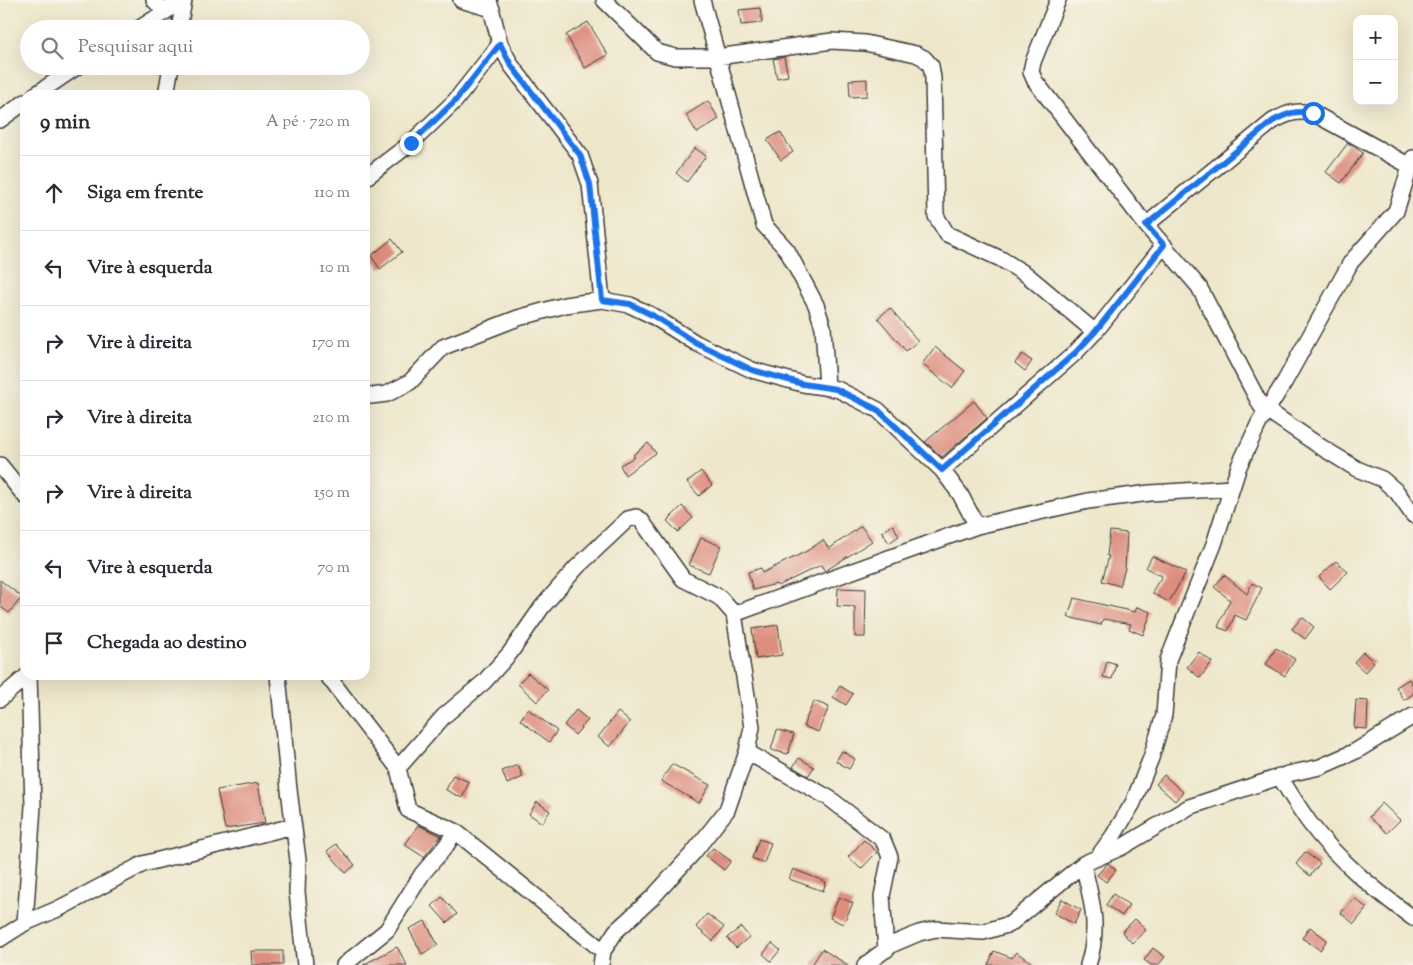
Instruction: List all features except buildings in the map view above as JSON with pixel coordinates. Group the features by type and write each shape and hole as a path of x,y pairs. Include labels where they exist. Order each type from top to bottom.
{"street":[{"path":"154,0 165,12"},
{"path":"152,20 179,0"},
{"path":"180,20 184,0"},
{"path":"461,0 491,5 500,44 511,65 580,155 590,184 602,300"},
{"path":"604,0 657,52 674,57 717,57 832,41 865,44 916,54 924,58 931,66 933,78 936,216 941,226 947,234 955,239 1001,259 1027,275 1095,332"},
{"path":"702,0 764,225 787,250 816,305 823,327 827,386"},
{"path":"1058,0 1033,62 1031,72 1054,106 1146,225 1199,287 1253,393 1267,410 1321,447 1358,469 1382,479 1397,492 1413,515"},
{"path":"370,174 411,143 455,101 500,44"},
{"path":"42,90 65,75"},
{"path":"167,90 169,75"},
{"path":"0,120 20,106"},
{"path":"865,965 886,950 919,933 936,929 984,932 1010,924 1090,861 1114,836 1133,802 1152,758 1164,715 1168,660 1214,544 1239,466 1267,410 1351,262 1396,211 1411,172 1313,113 1290,112 1273,121 1146,225"},
{"path":"1396,211 1413,204"},
{"path":"942,470 1021,403 1095,332 1164,245"},
{"path":"370,396 388,394 410,382 443,347 518,318 565,305 602,300 630,304 652,315 696,343 752,370 803,384 827,386 878,410 942,470 960,494 977,526"},
{"path":"0,465 20,490"},
{"path":"734,614 977,526 1088,501 1150,493 1232,488"},
{"path":"331,680 398,768 408,810 455,832 602,958 616,932 652,898 693,853 727,810 747,752 752,727 734,614 719,597 683,578 641,520 636,517 628,519 577,567 542,607 504,661 484,682 444,716 398,768"},
{"path":"0,699 23,680"},
{"path":"25,923 33,806 29,680"},
{"path":"278,680 298,860 297,892 305,965"},
{"path":"1090,861 1122,847 1189,808 1279,776 1320,767 1356,751 1413,716"},
{"path":"747,752 829,798 883,840 890,857 882,896 886,950"},
{"path":"1279,776 1309,822 1329,846 1356,874 1413,918"},
{"path":"0,939 25,923 60,908 143,864 293,826"},
{"path":"344,965 387,930 422,874 446,846 455,832"},
{"path":"1088,965 1095,945 1090,861"}],"route":[{"path":"411,143 455,101 500,44 511,65 580,155 590,184 602,300 630,304 652,315 696,343 752,370 803,384 827,386 878,410 942,470 1021,403 1095,332 1164,245 1146,225 1273,121 1290,112 1313,113"}]}
